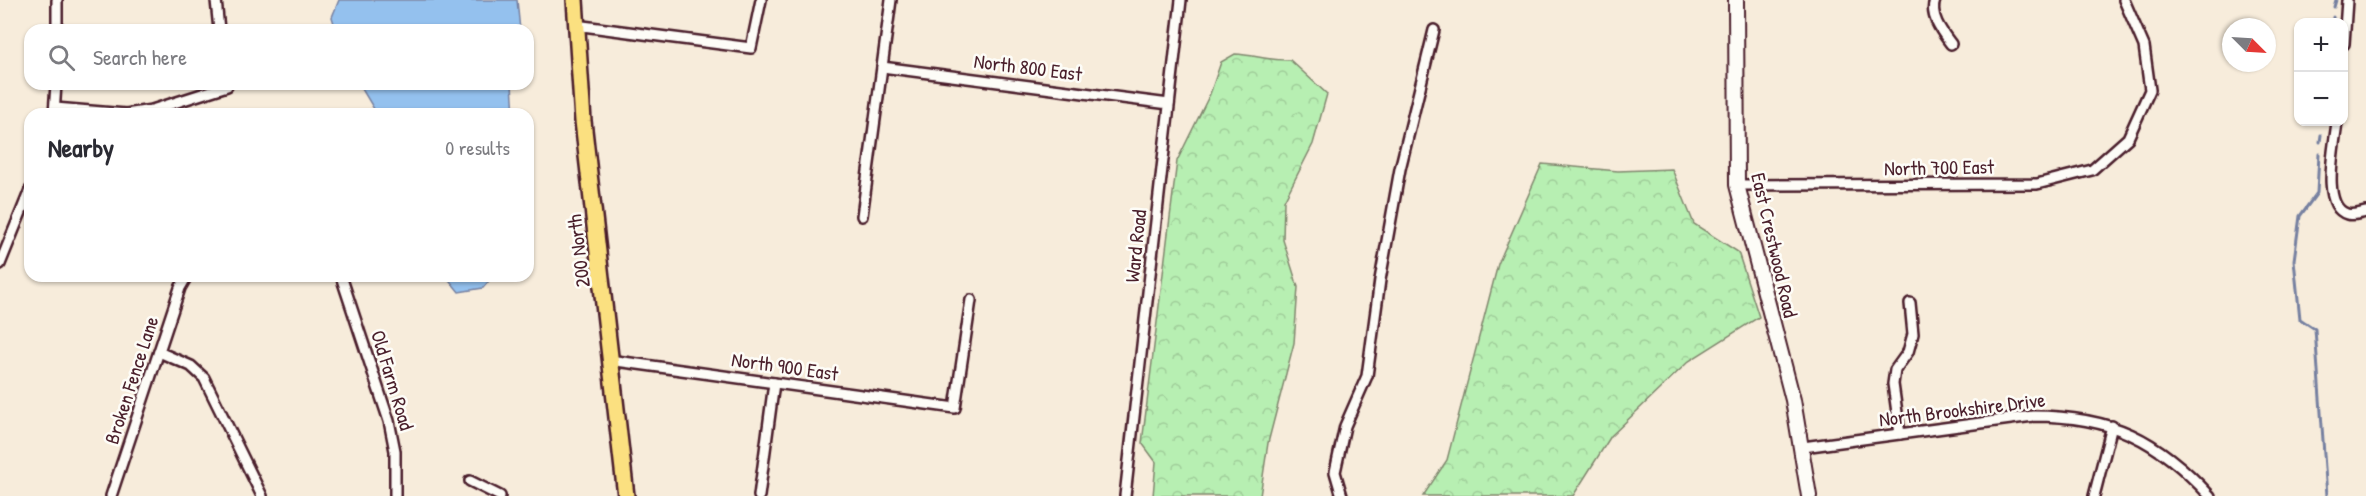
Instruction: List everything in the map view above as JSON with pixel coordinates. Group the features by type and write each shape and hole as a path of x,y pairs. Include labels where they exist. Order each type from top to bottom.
{"main road":[{"name":"200 North","path":"575,0 575,25 609,360 626,496"}],"street":[{"path":"57,0 57,24"},
{"path":"216,0 218,24"},
{"path":"575,25 751,48 761,0"},
{"path":"862,216 891,0"},
{"name":"Ward Road","path":"1125,496 1181,0"},
{"name":"East Crestwood Road","path":"1736,0 1737,185 1793,400 1803,447 1809,496"},
{"path":"1935,0 1933,6 1938,27 1951,44"},
{"name":"North 700 East","path":"1737,185 2037,184 2092,170 2128,138 2150,90 2144,46 2124,0"},
{"path":"2346,18 2348,0"},
{"path":"1342,496 1335,472 1345,426 1367,376 1380,280 1400,169 1434,30"},
{"name":"North 800 East","path":"882,67 1169,104"},
{"path":"55,108 56,90"},
{"path":"158,108 214,90"},
{"path":"2337,126 2330,195 2337,209 2349,215 2366,212"},
{"path":"0,264 24,205"},
{"name":"Broken Fence Lane","path":"111,496 184,282"},
{"name":"Old Farm Road","path":"343,282 389,421 395,450 395,496"},
{"name":"North 900 East","path":"609,360 955,408 971,300"},
{"path":"1900,434 1893,384 1895,370 1908,352 1913,334 1910,303"},
{"path":"159,352 191,366 204,378 262,496"},
{"path":"759,496 774,383"},
{"name":"North Brookshire Drive","path":"1803,447 2033,417 2068,416 2112,426 2155,446 2188,472 2210,496"},
{"path":"2094,496 2112,426"},
{"path":"470,481 500,496"}],"green space":[{"path":"1235,54 1290,60 1327,94 1313,144 1284,201 1283,240 1298,287 1294,343 1268,443 1260,496 1153,496 1156,462 1142,443 1177,161 1210,94 1221,62"},
{"path":"1542,164 1618,171 1672,169 1694,224 1738,252 1759,317 1689,361 1611,436 1573,496 1423,496 1447,460 1498,264"}],"water":[{"path":"339,0 517,0 519,24 334,24 332,17"},
{"path":"363,90 512,90 514,108 373,108"},
{"path":"451,282 488,282 483,288 459,292"}],"waterway":[{"path":"2334,7 2336,0"},
{"path":"2320,142 2321,135"},
{"path":"2319,154 2317,193 2300,216 2294,260 2300,319 2315,329 2327,496"}]}
